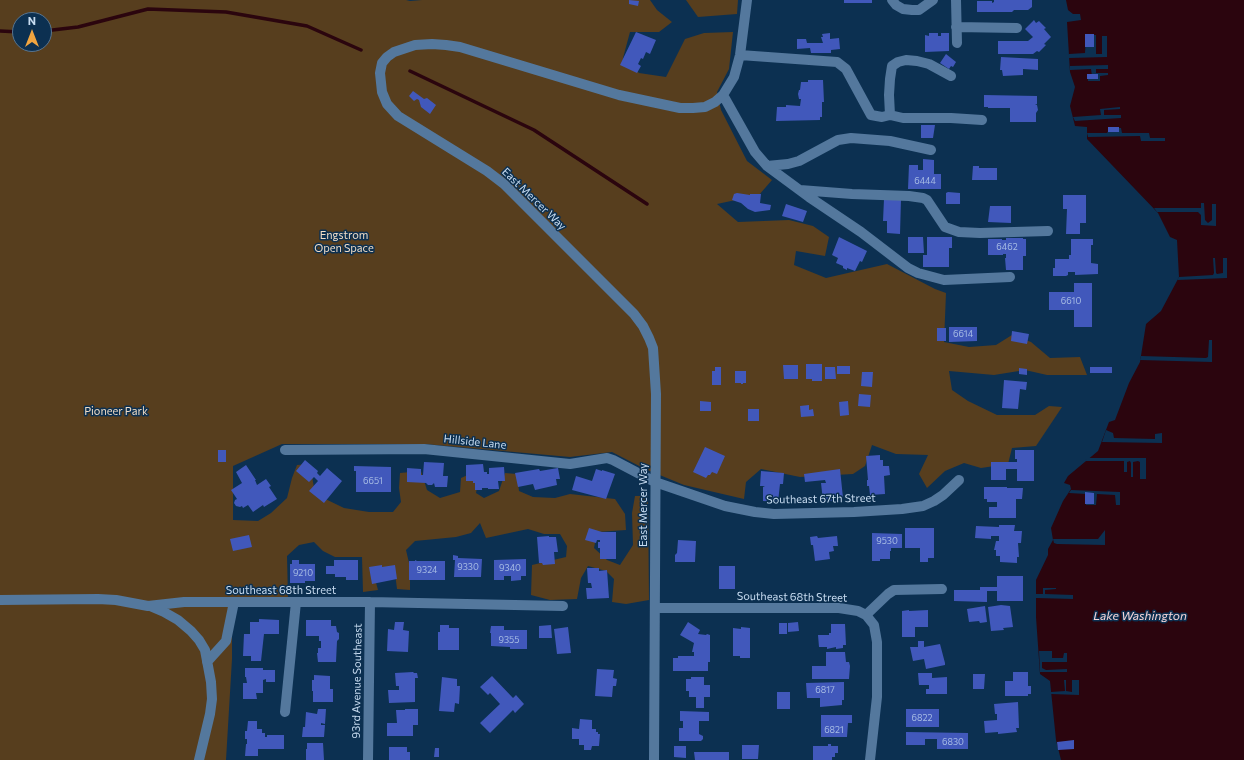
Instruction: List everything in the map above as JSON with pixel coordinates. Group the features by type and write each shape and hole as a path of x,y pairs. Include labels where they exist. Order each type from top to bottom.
{"street":[{"name":"East Mercer Way","path":"654,760 655,371 653,348 643,326 634,314 504,184 487,171 398,116 387,104 382,92 380,73 382,63 394,52 415,45 432,44 460,47 619,95 680,108 705,107 715,102 723,95 734,77 740,55 747,0"},
{"path":"892,0 896,5 912,10 919,10 933,0"},
{"path":"956,0 957,43"},
{"path":"956,27 1017,28"},
{"path":"740,55 837,62 846,69 871,115 882,117 890,115 903,118 951,118 982,120"},
{"path":"890,115 888,95 892,66 898,62 906,60 929,64 951,76"},
{"path":"723,95 754,152 767,166 861,232 908,268 918,273 944,280 1010,277"},
{"path":"767,166 788,164 799,161 838,140 851,138 890,141 931,150"},
{"path":"800,190 923,198 945,227 959,232 980,233 1048,231"},
{"name":"Hillside Lane","path":"285,450 424,449 570,464 607,458 655,482"},
{"name":"Southeast 67th Street","path":"655,482 725,506 774,514 854,512 924,506 943,496 959,480"},
{"path":"870,760 877,697 877,642 874,625 866,615 894,590 942,589"},
{"name":"Southeast 68th Street","path":"0,600 98,599 116,600 148,606 184,602 370,602 563,606"},
{"path":"207,662 226,641 234,602"},
{"path":"285,712 296,602"},
{"name":"93rd Avenue Southeast","path":"368,760 370,602"},
{"path":"148,606 164,612 191,630 199,640 204,650 211,682 212,699 199,760"},
{"name":"Southeast 68th Street","path":"654,608 839,608 858,611 866,615"}],"green space":[{"path":"0,0 650,0 657,10 672,22 659,32 630,32 623,58 639,73 666,77 685,39 704,33 733,32 729,69 717,92 721,110 747,161 772,180 759,195 717,204 738,222 789,220 813,226 829,237 825,256 796,251 794,265 826,278 887,264 935,289 946,293 944,342 969,347 996,345 1012,335 1031,342 1050,358 1080,357 1087,375 1047,375 1025,370 994,375 949,371 952,390 968,401 997,415 1035,415 1049,406 1062,407 1036,446 1012,448 1008,464 981,468 964,463 945,471 927,488 919,474 928,455 896,454 872,445 865,466 853,474 800,477 761,469 746,482 744,499 684,485 645,469 612,452 570,457 425,444 282,444 233,466 233,520 258,521 271,513 287,498 297,465 310,464 315,494 344,508 369,512 393,512 401,502 399,488 400,473 421,471 427,490 440,498 460,492 461,478 472,473 479,477 476,493 484,498 499,491 505,473 517,474 519,491 533,497 555,498 570,494 615,499 625,514 626,530 597,532 594,548 607,560 620,565 633,545 632,513 635,496 648,496 649,600 626,604 612,602 614,579 606,571 588,566 581,578 577,599 550,600 531,595 532,565 566,557 567,546 560,534 544,534 528,529 486,538 480,523 471,533 456,537 415,541 406,550 410,567 410,590 397,589 395,573 374,575 378,590 363,592 362,557 335,557 323,551 314,542 299,545 287,556 288,597 232,597 232,659 226,760 0,760"},
{"path":"686,0 738,0 737,14 698,17"}],"water":[{"name":"Lake Washington","path":"1066,0 1244,0 1244,760 1061,760 1056,740 1050,681 1040,674 1036,617 1036,580 1048,555 1048,549 1053,540 1051,528 1063,501 1071,489 1070,485 1064,483 1068,476 1098,451 1109,422 1115,420 1129,383 1140,362 1146,324 1161,311 1179,277 1177,240 1170,237 1158,213 1087,139 1087,127 1075,126 1070,106 1075,87 1070,72 1067,22 1081,20 1080,14 1073,14 1068,10"}],"pier":[{"path":"1086,35 1096,35 1096,54 1102,54 1102,36 1107,36 1107,57 1069,58 1069,54 1085,53"},
{"path":"1108,65 1108,69 1096,69 1096,73 1108,73 1108,75 1100,76 1100,81 1088,81 1088,76 1092,76 1091,69 1070,70 1070,66"},
{"path":"1120,107 1120,109 1104,110 1104,115 1121,115 1121,118 1075,121 1073,117 1101,115 1100,109"},
{"path":"1110,128 1121,128 1122,133 1149,133 1150,138 1165,138 1165,141 1141,141 1140,136 1088,137 1087,133 1107,133"},
{"path":"1201,203 1204,203 1205,220 1208,223 1212,220 1212,204 1216,204 1216,226 1201,225 1201,215 1198,212 1157,212 1154,208 1201,208"},
{"path":"1213,258 1215,258 1217,274 1223,273 1223,258 1227,258 1227,278 1177,280 1179,277 1213,275"},
{"path":"1209,340 1212,340 1212,362 1140,360 1141,356 1206,358 1208,357"},
{"path":"1106,430 1113,433 1114,438 1155,439 1155,434 1162,433 1162,443 1102,442"},
{"path":"1087,458 1146,458 1146,479 1140,479 1140,462 1138,461 1133,462 1133,477 1131,477 1130,461 1127,462 1127,472 1124,472 1124,461 1085,461"},
{"path":"1071,490 1120,492 1120,505 1116,505 1115,495 1097,494 1096,505 1086,505 1086,494 1069,493"},
{"path":"1105,530 1105,545 1057,544 1054,543 1053,539 1098,539"},
{"path":"1043,588 1056,588 1045,590 1045,594 1073,595 1073,599 1036,598 1036,594 1043,594"},
{"path":"1039,651 1052,651 1052,658 1063,658 1064,653 1067,653 1067,662 1042,662 1042,668 1046,670 1067,669 1067,672 1040,672"},
{"path":"1064,680 1066,680 1066,691 1072,692 1072,680 1079,680 1079,695 1051,694 1051,692 1065,691"}],"building":[{"path":"629,0 639,1 638,6 629,4"},
{"path":"844,0 872,0 872,3 844,3"},
{"path":"994,0 1032,0 1032,7 1028,10 1014,10 1012,12 977,12 977,1 992,1 992,3"},
{"path":"1034,20 1036,23 1039,21 1046,28 1044,29 1051,37 1039,52 1037,51 1033,54 998,54 998,41 1028,41 1033,37 1025,29"},
{"path":"636,32 656,40 650,54 646,52 643,59 641,58 638,64 641,66 637,73 620,65"},
{"path":"830,33 830,39 839,38 840,49 831,50 831,53 811,53 810,48 797,49 797,39 806,39 807,43 823,43 821,37 823,37 822,34"},
{"path":"929,33 938,33 938,36 941,36 941,33 949,33 949,51 925,52 925,35 929,36"},
{"path":"1085,34 1094,34 1094,47 1085,47"},
{"path":"946,54 956,62 953,67 951,66 949,69 940,63"},
{"path":"1001,57 1038,59 1038,70 1023,69 1023,75 1003,76 1002,70 1000,70"},
{"path":"1087,74 1098,74 1098,79 1087,79"},
{"path":"808,80 823,80 824,102 822,102 822,117 820,117 820,120 776,121 777,107 786,107 786,105 800,106 801,99 799,99 798,94 801,82 808,82"},
{"path":"413,91 424,99 427,98 436,105 430,114 421,107 419,100 417,99 414,101 409,96"},
{"path":"984,95 1037,96 1037,104 1035,105 1037,105 1038,110 1036,113 1036,122 1010,122 1010,108 984,107"},
{"path":"921,125 935,125 933,138 921,138"},
{"path":"1108,127 1119,127 1119,132 1108,132"},
{"path":"923,159 934,160 934,174 941,174 941,189 908,189 909,165 918,165 918,170 923,170"},
{"path":"973,166 979,166 979,168 997,168 997,180 972,180"},
{"path":"946,193 960,193 960,204 946,204"},
{"path":"734,194 750,195 761,194 760,203 771,205 770,210 755,212 748,209 741,203 732,200"},
{"path":"1063,195 1086,195 1086,223 1080,223 1080,234 1066,234 1067,209 1063,209"},
{"path":"884,199 901,199 900,234 887,233 887,221 883,221"},
{"path":"786,204 807,211 803,222 782,216"},
{"path":"990,206 1011,206 1011,223 988,222"},
{"path":"839,237 867,251 862,262 860,261 855,271 843,268 843,266 836,263 838,258 832,255"},
{"path":"908,237 923,237 924,253 908,253"},
{"path":"927,237 952,237 952,248 949,248 949,267 923,267 923,255 927,255"},
{"path":"1006,238 1026,239 1026,256 1023,256 1023,270 1006,270 1006,254 988,255 988,239 1006,240"},
{"path":"1071,239 1093,239 1093,245 1091,245 1091,263 1098,264 1098,274 1075,275 1075,272 1068,272 1068,275 1066,276 1053,276 1055,259 1069,259 1069,255 1071,255"},
{"path":"1074,283 1092,283 1092,327 1074,327 1074,310 1049,310 1049,292 1074,292"},
{"path":"949,327 977,327 977,341 949,342"},
{"path":"937,328 946,328 946,341 937,341"},
{"path":"1012,331 1029,334 1027,344 1011,341"},
{"path":"806,364 822,364 822,381 812,381 812,379 806,379"},
{"path":"783,365 798,365 798,379 784,379"},
{"path":"837,366 850,366 850,374 837,374"},
{"path":"715,367 721,367 721,385 712,385 712,371 715,371"},
{"path":"825,367 835,367 836,379 825,379"},
{"path":"1090,367 1112,367 1112,373 1090,373"},
{"path":"1019,368 1027,369 1027,375 1019,374"},
{"path":"735,371 746,371 746,383 735,383"},
{"path":"862,372 873,372 872,387 861,386"},
{"path":"1004,380 1027,382 1026,390 1020,389 1018,409 1002,408"},
{"path":"859,394 871,395 870,407 858,406"},
{"path":"700,401 711,402 711,411 700,411"},
{"path":"848,401 849,415 840,416 839,402"},
{"path":"809,405 809,410 813,409 814,416 801,417 800,406"},
{"path":"748,409 759,409 759,421 748,421"},
{"path":"705,447 725,456 717,474 712,472 706,478 693,472"},
{"path":"218,450 226,450 226,462 218,462"},
{"path":"1015,450 1034,450 1034,481 1017,481 1017,469 1006,469 1006,480 991,480 991,462 1017,462 1017,459 1015,459"},
{"path":"880,455 880,460 883,460 883,466 889,466 890,475 884,476 885,494 870,495 869,486 867,486 866,456"},
{"path":"305,460 318,471 317,473 320,476 327,468 342,481 324,503 309,491 318,481 314,477 309,482 296,471"},
{"path":"424,462 444,463 443,476 448,476 447,487 435,487 434,483 432,485 428,485 426,483 407,482 407,468 421,469 421,475 423,475"},
{"path":"483,464 484,472 487,472 487,474 489,474 489,468 504,467 505,481 498,481 499,489 482,488 482,490 475,490 475,483 473,483 473,481 466,481 466,465"},
{"path":"246,465 256,480 257,485 266,479 271,486 269,487 277,499 264,507 263,505 253,512 248,505 243,508 242,506 236,506 234,503 237,499 231,490 242,483 236,472"},
{"path":"354,466 391,467 391,492 356,492 356,471 354,471"},
{"path":"558,468 560,479 556,479 557,485 535,490 533,484 518,487 515,473 539,469 540,471"},
{"path":"596,469 615,474 606,499 572,490 576,476 592,481"},
{"path":"840,469 843,498 834,499 834,501 823,501 821,483 826,483 825,480 805,482 804,474"},
{"path":"761,471 784,473 783,484 780,484 778,502 763,501 763,487 765,486 760,486"},
{"path":"984,487 1023,488 1022,499 1016,499 1016,518 989,518 989,507 997,507 997,502 987,502 987,499 984,499"},
{"path":"1085,492 1094,493 1094,504 1085,504"},
{"path":"999,525 1015,525 1014,531 1022,531 1021,543 1018,543 1019,557 1017,557 1017,563 1000,562 1000,556 996,556 996,550 994,550 996,541 999,541 999,536 991,536 991,539 975,538 976,526 999,527"},
{"path":"589,528 602,532 616,532 616,559 600,559 600,548 598,548 598,542 600,542 600,540 597,540 596,543 585,540"},
{"path":"905,528 934,528 934,558 928,558 928,562 920,562 920,548 905,548"},
{"path":"872,533 902,534 902,548 891,548 890,559 872,561"},
{"path":"249,535 252,547 233,551 230,539"},
{"path":"817,536 818,538 837,536 838,546 833,546 834,551 829,552 830,559 815,561 813,545 811,545 810,537"},
{"path":"537,537 556,537 558,552 554,552 555,564 543,565 542,563 539,563"},
{"path":"678,540 696,541 695,562 675,562"},
{"path":"453,555 458,556 458,558 482,559 481,577 454,577 455,560 453,560"},
{"path":"526,559 526,576 521,576 521,580 511,581 511,576 504,576 504,580 494,580 494,560"},
{"path":"292,560 299,560 299,564 315,564 315,581 290,583 290,564 292,564"},
{"path":"334,560 358,560 358,580 346,580 346,577 335,577 335,574 326,574 326,566 334,566"},
{"path":"409,561 445,561 445,580 409,580"},
{"path":"382,565 382,567 395,565 397,579 372,584 369,567"},
{"path":"719,566 735,566 735,589 719,589"},
{"path":"587,568 599,568 599,571 607,570 609,598 587,599 586,588 592,588 591,583 588,583"},
{"path":"997,576 1023,576 1023,601 997,601 997,591 987,591 987,602 954,601 954,590 980,590 980,587 997,587"},
{"path":"1001,605 1010,606 1013,627 1003,628 1004,630 991,631 988,607"},
{"path":"985,606 987,622 969,622 967,609"},
{"path":"928,610 928,627 915,627 915,637 902,637 902,611"},
{"path":"259,619 279,620 279,634 264,634 261,661 251,661 251,656 243,656 244,634 250,634 250,622 259,622"},
{"path":"306,620 331,620 331,626 336,626 337,632 339,633 339,639 337,641 336,662 318,662 317,653 318,648 321,648 321,641 319,641 319,636 306,636"},
{"path":"395,622 404,622 403,630 409,631 408,652 387,651 388,629 394,630"},
{"path":"688,622 700,630 698,634 710,635 710,662 708,662 708,671 673,671 673,658 678,658 678,656 694,656 694,652 692,652 694,643 680,635"},
{"path":"798,622 799,631 788,632 788,623"},
{"path":"779,623 787,623 787,634 779,634"},
{"path":"831,624 845,624 846,645 843,645 843,648 836,649 836,647 827,649 827,647 819,647 818,635 829,635 829,633 831,633"},
{"path":"440,625 449,625 449,628 459,628 459,650 438,650 438,632 440,632"},
{"path":"551,625 552,638 539,638 539,626"},
{"path":"491,626 504,626 504,630 527,630 527,649 510,649 510,647 491,646"},
{"path":"568,627 571,653 557,654 554,629"},
{"path":"741,627 750,628 750,658 733,656 733,628 741,629"},
{"path":"918,641 924,641 924,647 940,644 945,665 926,669 924,659 913,661 910,647 918,647"},
{"path":"826,652 845,652 846,662 849,662 850,666 849,679 812,679 812,666 826,666"},
{"path":"245,668 275,670 275,682 266,682 266,679 263,680 263,693 256,693 257,699 243,699 243,683 247,683"},
{"path":"597,669 614,670 613,678 617,679 616,686 613,686 612,697 595,696"},
{"path":"1013,672 1028,672 1028,686 1031,686 1031,694 1028,694 1028,696 1005,696 1005,681 1013,681"},
{"path":"395,673 417,673 418,678 415,678 415,702 389,703 388,690 399,690 399,686 396,686"},
{"path":"918,673 932,673 932,678 947,677 947,694 926,694 926,689 929,689 929,685 919,685"},
{"path":"973,674 985,674 984,689 973,689"},
{"path":"314,675 330,676 330,689 333,689 333,702 313,702 312,680 314,680"},
{"path":"492,676 513,698 516,695 524,704 515,713 513,710 490,733 480,723 500,704 490,693 488,695 480,687"},
{"path":"442,677 457,679 457,686 460,686 459,704 455,703 454,712 439,711"},
{"path":"691,677 704,677 704,685 710,685 710,697 704,697 704,708 696,708 696,697 689,697 689,691 686,691 686,679 691,679"},
{"path":"844,682 844,700 842,700 842,705 820,707 820,698 807,698 806,683"},
{"path":"777,692 790,692 790,709 777,709"},
{"path":"1018,702 1019,728 1016,728 1017,732 998,734 998,732 985,733 984,721 997,720 994,704"},
{"path":"318,709 326,709 325,724 321,723 321,725 325,725 324,737 302,737 303,727 305,727 306,712 317,714"},
{"path":"418,709 418,725 413,725 413,736 387,736 387,723 397,723 396,710"},
{"path":"906,709 939,709 939,727 906,727"},
{"path":"680,711 709,712 709,721 699,721 699,734 703,736 701,741 679,741 679,728 683,728 683,721 680,721"},
{"path":"821,715 852,715 852,723 848,723 847,737 821,737"},
{"path":"580,719 592,720 592,729 596,729 596,732 600,734 599,746 592,746 591,750 584,750 584,745 579,745 579,739 572,739 572,728 579,729"},
{"path":"248,721 257,721 257,729 262,729 262,733 265,733 265,737 267,737 267,735 284,735 284,749 258,749 258,756 245,756 247,739 245,739 245,731 247,731"},
{"path":"906,732 968,733 968,749 937,749 937,739 925,739 925,745 906,745"},
{"path":"1074,740 1074,749 1058,750 1057,742"},
{"path":"307,743 323,743 324,760 306,760"},
{"path":"828,744 831,744 831,746 838,746 838,753 835,753 835,757 832,757 832,760 813,760 813,746 828,746"},
{"path":"742,745 759,745 758,759 742,759"},
{"path":"674,746 686,746 686,758 674,757"},
{"path":"389,747 407,747 407,752 410,752 410,760 389,760"},
{"path":"435,748 439,748 439,757 434,757"},
{"path":"694,752 729,752 729,760 695,760"}],"waterway":[{"path":"52,30 78,27 148,9 226,12 307,26 361,50"},
{"path":"0,31 12,32"},
{"path":"410,71 534,130 647,204"}],"park label":[{"name":"Engstrom Open Space","path":"344,241"},
{"name":"Pioneer Park","path":"116,411"}]}
